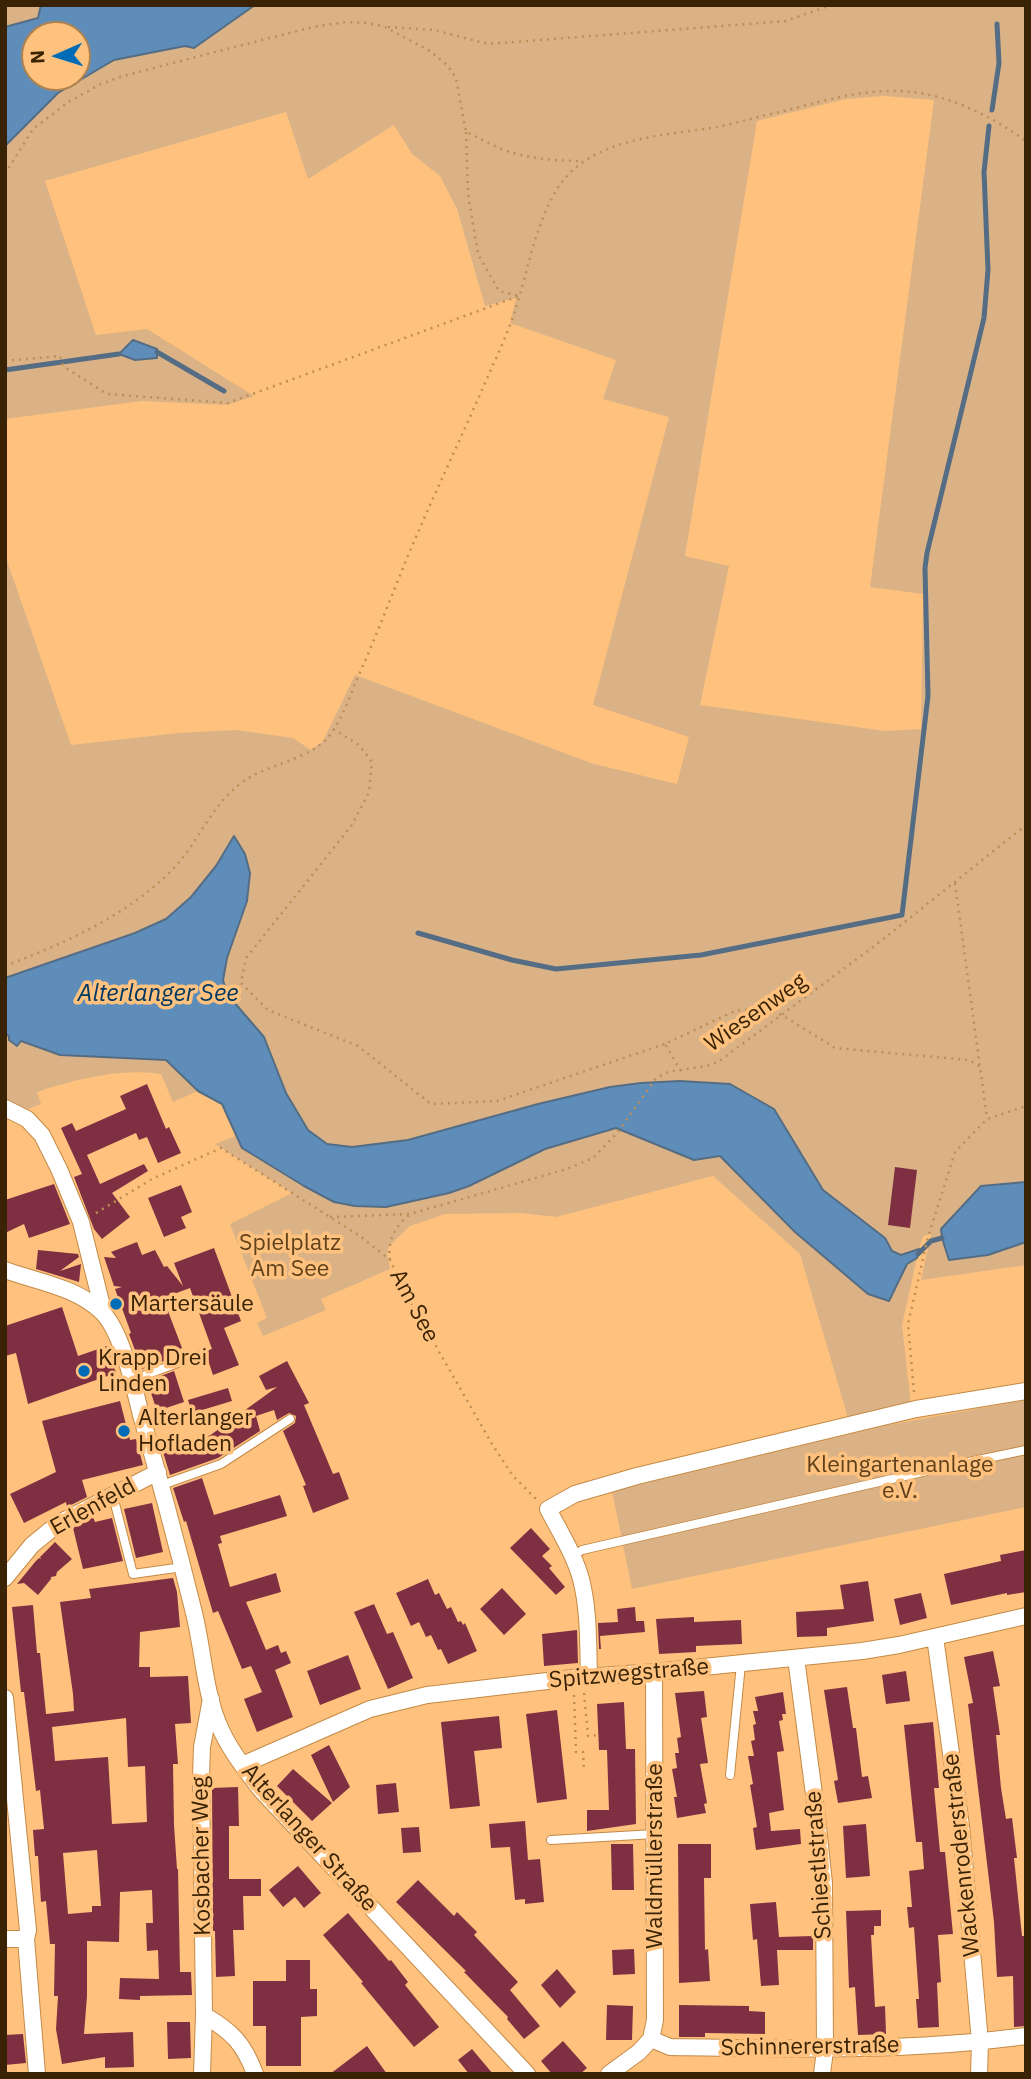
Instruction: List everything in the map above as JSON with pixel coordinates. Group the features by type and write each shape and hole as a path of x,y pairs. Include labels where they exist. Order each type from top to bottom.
{"street":[{"name":"Alterlanger Straße","path":"5,1108 27,1119 42,1135 81,1222 104,1314 114,1332 131,1380 160,1479 197,1623 218,1723 242,1765 275,1806 527,2074"},
{"name":"Alterlanger Straße","path":"5,1270 74,1292 104,1314"},
{"path":"581,1677 585,1600 573,1556 548,1509 575,1494 637,1476 916,1409 1026,1391"},
{"name":"Erlenfeld","path":"5,1578 45,1532 72,1515 113,1496 160,1479"},
{"name":"Spitzwegstraße","path":"242,1765 348,1718 398,1701 427,1695 581,1677 862,1651 1026,1616"},
{"name":"Wackenroderstraße","path":"935,1637 961,1826 980,2042 979,2074"},
{"name":"Schiestlstraße","path":"796,1658 824,1882 825,2050 822,2074"},
{"name":"Waldmüllerstraße","path":"650,2039 655,2020 654,1672"},
{"path":"5,1698 28,1930 26,1939 37,2074"},
{"name":"Kosbacher Weg","path":"202,2074 204,2015 201,1776 202,1747 211,1699"},
{"path":"5,1939 26,1939"},
{"path":"204,2015 236,2037 248,2055 255,2074"},
{"name":"Schinnererstraße","path":"650,2039 670,2047 825,2050 980,2042 1026,2036"},
{"path":"609,2074 639,2052 650,2039"}],"lane":[{"path":"131,1380 199,1355"},
{"path":"160,1479 221,1464 290,1419"},
{"path":"573,1556 582,1550 1026,1450"},
{"path":"113,1496 133,1574 183,1567"},
{"path":"730,1775 741,1664"},
{"path":"551,1840 655,1834"}],"path":[{"path":"5,174 33,129 70,101 101,84 313,27 346,22 368,23 385,27 434,30 488,44 786,21 831,5"},
{"path":"385,27 430,51 447,65 456,78 466,132 468,194 478,254 499,291 519,296"},
{"path":"5,965 41,952 79,933 143,896 174,867 193,844 220,802 237,786 247,778 310,751 328,739 361,671 406,560 515,313 537,235 551,202 573,170 617,146 721,126 853,94 887,91 943,97 1004,126 1026,141"},
{"path":"466,132 506,150 533,157 586,161"},
{"path":"5,361 60,356 63,366 107,394 229,403 519,296"},
{"path":"334,729 359,745 372,762 369,792 352,825 246,958 241,984 268,1010 358,1046 431,1104 497,1101 665,1044 735,1012 759,1008 782,1014 835,1048 970,1060 981,1067"},
{"name":"Wiesenweg","path":"330,1217 410,1214 567,1169 593,1158 618,1132 656,1078 668,1072 718,1062 881,941 1026,825"},
{"path":"955,881 987,1119"},
{"path":"665,1044 681,1071"},
{"path":"916,1409 908,1324 928,1237 956,1152 987,1119 1026,1106"},
{"name":"Am See","path":"81,1222 152,1179 221,1148 376,1247 390,1260 406,1294 506,1466 527,1492 548,1509"},
{"path":"390,1260 390,1240 410,1214"},
{"path":"581,1677 588,1736 598,1735"},
{"path":"581,1677 576,1752 583,1752 584,1769"}],"green space":[{"path":"5,5 41,5 39,18 5,27"},
{"path":"255,5 1026,5 1026,1182 981,1186 987,1255 1026,1242 1026,1265 921,1280 931,1234 923,1236 919,1249 901,1256 892,1251 885,1238 823,1190 774,1109 730,1084 680,1081 610,1087 408,1140 352,1147 327,1144 308,1130 286,1093 264,1037 227,994 223,980 227,958 247,901 234,836 216,866 191,897 166,919 135,933 5,978 5,555 71,745 178,733 236,730 293,738 311,750 323,741 355,675 594,764 677,784 689,737 593,705 669,417 603,399 616,360 510,323 516,298 485,306 457,209 440,176 412,154 394,125 308,179 286,112 45,181 96,335 147,329 254,396 227,405 142,401 5,419 5,146 58,93 91,91 91,74 114,60 185,46 195,48","holes":["884,96 934,100 870,587 923,594 921,729 885,731 700,705 729,566 685,556 757,121 846,99"]},
{"path":"5,1034 17,1046 21,1040 61,1055 166,1060 198,1091 173,1102 161,1074 130,1072 83,1079 37,1092 41,1104 26,1110 5,1103"},
{"name":"Spielplatz Am See","path":"616,1128 694,1160 720,1156 795,1232 890,1300 907,1264 917,1258 902,1325 911,1405 848,1418 800,1254 713,1176 556,1217 521,1213 445,1214 410,1226 389,1246 387,1254 390,1269 321,1299 326,1310 263,1336 257,1323 267,1318 230,1224 292,1193 215,1144 236,1136 242,1148 261,1161 334,1202 385,1207 449,1193 545,1149"},
{"name":"Kleingartenanlage e.V.","path":"1026,1400 1026,1507 632,1589 612,1491 888,1425"}],"water":[{"path":"41,5 255,5 194,48 185,46 114,60 91,74 91,21 27,21 38,18"},
{"path":"21,23 21,91 61,91 5,146 5,27"},
{"path":"133,340 157,349 157,358 135,360 119,354"},
{"name":"Alterlanger See","path":"234,836 245,854 250,873 247,901 227,958 223,980 227,994 264,1037 286,1093 308,1130 327,1144 352,1147 408,1140 610,1087 680,1081 730,1084 774,1109 823,1190 885,1238 892,1251 901,1255 919,1249 917,1258 907,1264 889,1301 868,1294 795,1232 720,1156 694,1160 616,1128 545,1149 449,1193 386,1207 355,1206 334,1202 242,1148 222,1104 198,1091 166,1060 60,1055 21,1041 17,1046 9,1040 9,1036 5,1034 5,978 135,933 166,919 191,897 216,866"},
{"path":"1026,1182 1026,1242 988,1255 949,1260 941,1229 981,1186"}],"building":[{"path":"147,1084 166,1129 169,1127 181,1153 158,1163 147,1137 139,1140 136,1133 87,1155 100,1184 144,1164 148,1171 112,1193 130,1217 102,1239 94,1229 74,1177 82,1174 61,1128 72,1123 76,1131 126,1109 120,1096"},
{"path":"895,1167 917,1170 910,1228 888,1225"},
{"path":"54,1184 70,1224 29,1238 24,1224 5,1233 5,1200"},
{"path":"181,1185 192,1212 181,1217 186,1228 164,1237 148,1198"},
{"path":"137,1242 142,1255 155,1250 164,1267 167,1266 183,1286 174,1263 214,1248 241,1321 224,1328 239,1365 213,1375 205,1351 212,1349 190,1288 163,1298 182,1348 168,1354 169,1359 142,1369 115,1289 122,1287 114,1286 104,1257 116,1258 111,1252"},
{"path":"38,1250 78,1254 79,1257 60,1271 81,1264 79,1282 36,1269"},
{"path":"62,1307 78,1356 107,1346 116,1373 28,1404 16,1353 5,1356 5,1326"},
{"path":"287,1361 309,1403 304,1405 333,1474 339,1472 349,1499 313,1513 303,1486 306,1485 283,1431 295,1423 296,1416 289,1413 277,1420 274,1410 256,1416 260,1431 218,1458 170,1475 163,1452 198,1442 277,1387 266,1390 259,1376"},
{"path":"174,1371 184,1402 157,1411 147,1381"},
{"path":"228,1388 232,1401 192,1413 188,1400"},
{"path":"120,1401 130,1440 136,1439 143,1465 82,1480 87,1497 67,1507 66,1502 24,1523 10,1494 56,1472 42,1421"},
{"path":"202,1478 214,1515 280,1495 287,1516 220,1536 222,1543 218,1544 230,1587 276,1573 281,1592 246,1602 266,1650 278,1645 281,1653 286,1651 291,1663 275,1670 293,1717 257,1732 244,1699 262,1692 251,1666 242,1669 218,1611 213,1613 186,1521 184,1522 173,1488"},
{"path":"152,1503 163,1552 136,1558 124,1509"},
{"path":"93,1517 95,1522 112,1518 123,1561 83,1569 73,1528"},
{"path":"531,1528 550,1549 542,1556 565,1587 556,1595 510,1548"},
{"path":"55,1542 72,1559 56,1576 51,1577 38,1595 24,1583 17,1584 35,1562 41,1559"},
{"path":"1026,1550 1026,1592 1007,1593 951,1605 944,1574 1001,1561 1000,1555"},
{"path":"173,1578 180,1627 140,1632 139,1667 150,1667 150,1677 188,1676 191,1723 175,1724 178,1764 173,1764 180,1972 191,1972 192,1995 140,1996 140,2000 119,1999 120,1978 159,1979 158,1950 147,1951 146,1923 153,1923 152,1890 120,1892 119,1942 87,1941 84,2034 133,2032 134,2067 105,2068 105,2057 62,2064 56,2029 58,1996 54,1996 55,1944 50,1944 46,1901 41,1902 38,1856 35,1856 33,1830 44,1829 40,1790 36,1791 24,1692 21,1692 12,1607 33,1605 46,1714 74,1711 60,1602 91,1598 89,1589","holes":["126,1718 128,1767 145,1766 147,1822 112,1824 108,1757 55,1761 52,1727","97,1850 101,1906 92,1906 92,1912 68,1914 63,1853"]},
{"path":"428,1579 435,1595 439,1593 447,1609 451,1607 458,1622 461,1621 463,1625 465,1623 477,1651 448,1664 431,1635 426,1637 419,1622 411,1626 396,1593"},
{"path":"868,1581 874,1621 827,1628 827,1636 797,1637 796,1612 844,1609 840,1585"},
{"path":"502,1588 526,1614 504,1635 480,1609"},
{"path":"921,1593 927,1618 900,1625 894,1599"},
{"path":"374,1604 387,1634 393,1632 413,1678 388,1689 354,1612"},
{"path":"635,1607 636,1621 644,1621 645,1632 600,1636 599,1649 598,1623 618,1622 617,1609"},
{"path":"694,1617 694,1622 741,1620 742,1644 696,1646 696,1652 659,1654 656,1619"},
{"path":"577,1630 578,1663 544,1666 542,1634"},
{"path":"993,1651 1000,1686 993,1687 1000,1735 996,1735 1001,1788 1006,1819 1012,1818 1022,1936 1026,1936 1026,2026 1014,2027 1013,1976 997,1977 994,1922 968,1704 973,1703 964,1657"},
{"path":"348,1655 361,1689 320,1705 307,1671"},
{"path":"906,1671 910,1701 886,1704 882,1675"},
{"path":"847,1687 853,1728 856,1728 862,1777 868,1776 872,1798 838,1803 834,1781 838,1780 824,1690"},
{"path":"704,1691 707,1717 701,1718 708,1763 700,1764 707,1803 704,1804 706,1813 677,1818 674,1797 677,1797 672,1769 677,1768 675,1753 679,1753 677,1738 681,1737 675,1693"},
{"path":"783,1692 786,1714 782,1714 783,1720 779,1721 784,1751 777,1752 784,1810 769,1813 771,1831 800,1829 801,1844 756,1850 753,1828 757,1827 748,1756 754,1756 751,1741 755,1740 753,1711 758,1711 755,1697"},
{"path":"624,1702 626,1749 635,1749 636,1824 587,1831 587,1810 609,1810 607,1750 599,1750 597,1704"},
{"path":"557,1710 567,1799 537,1803 526,1714"},
{"path":"499,1716 502,1748 474,1751 480,1806 450,1809 441,1722"},
{"path":"933,1722 939,1788 934,1788 940,1852 945,1852 953,1934 938,1935 941,1982 937,1983 939,2027 918,2028 916,1999 919,1999 914,1927 909,1928 907,1907 912,1907 909,1871 924,1869 922,1842 916,1842 904,1725"},
{"path":"329,1745 350,1787 333,1802 311,1755"},
{"path":"293,1769 332,1803 312,1821 277,1786"},
{"path":"396,1783 399,1812 378,1814 376,1785"},
{"path":"238,1787 239,1826 229,1826 229,1879 261,1879 261,1896 243,1896 244,1930 233,1930 235,1976 216,1977 212,1788"},
{"path":"525,1821 528,1860 540,1859 544,1902 525,1904 525,1899 515,1900 510,1847 491,1848 489,1824"},
{"path":"866,1824 870,1876 846,1878 843,1826"},
{"path":"419,1827 421,1852 403,1853 401,1828"},
{"path":"611,1844 633,1844 634,1890 612,1890"},
{"path":"678,1844 711,1844 711,1878 704,1878 705,1950 708,1949 710,1981 679,1983"},
{"path":"298,1866 321,1893 304,1908 295,1897 283,1907 269,1890"},
{"path":"418,1880 454,1916 457,1912 477,1932 474,1935 518,1982 510,1990 540,2026 524,2039 508,2017 464,1972 466,1971 396,1902"},
{"path":"776,1902 779,1937 813,1936 813,1950 777,1950 779,1985 761,1986 757,1939 753,1940 750,1904"},
{"path":"881,1910 881,1926 874,1926 874,1935 871,1935 875,2007 885,2006 886,2034 858,2035 855,1987 849,1988 846,1911"},
{"path":"348,1913 389,1961 391,1960 408,1982 405,1985 439,2027 414,2047 323,1935"},
{"path":"634,1949 635,1974 613,1975 612,1950"},
{"path":"286,1960 310,1960 310,1989 317,1989 317,2016 301,2017 301,2066 266,2066 266,2026 253,2026 253,1981 286,1981"},
{"path":"557,1969 576,1992 560,2008 541,1985"},
{"path":"607,2005 633,2006 632,2040 606,2040"},
{"path":"679,2005 749,2006 749,2011 765,2012 765,2034 705,2033 705,2037 679,2037"},
{"path":"167,2022 190,2022 191,2058 168,2059"},
{"path":"23,2034 26,2063 5,2065 5,2035"},
{"path":"563,2041 587,2068 580,2074 552,2074 541,2061"},
{"path":"367,2046 387,2074 330,2074"},
{"path":"472,2049 493,2074 469,2074 458,2060"}],"waterway":[{"path":"992,110 999,63 997,24"},
{"path":"418,933 512,960 556,969 701,955 902,915 928,696 925,568 927,553 984,318 988,270 984,172 989,126"},
{"path":"157,352 224,391"},
{"path":"5,370 119,354"},
{"path":"918,1254 931,1241 942,1238"}],"place":[{"name":"Martersäule","path":"116,1304"},
{"name":"Krapp Drei Linden","path":"84,1371"},
{"name":"Alterlanger Hofladen","path":"124,1431"}]}
